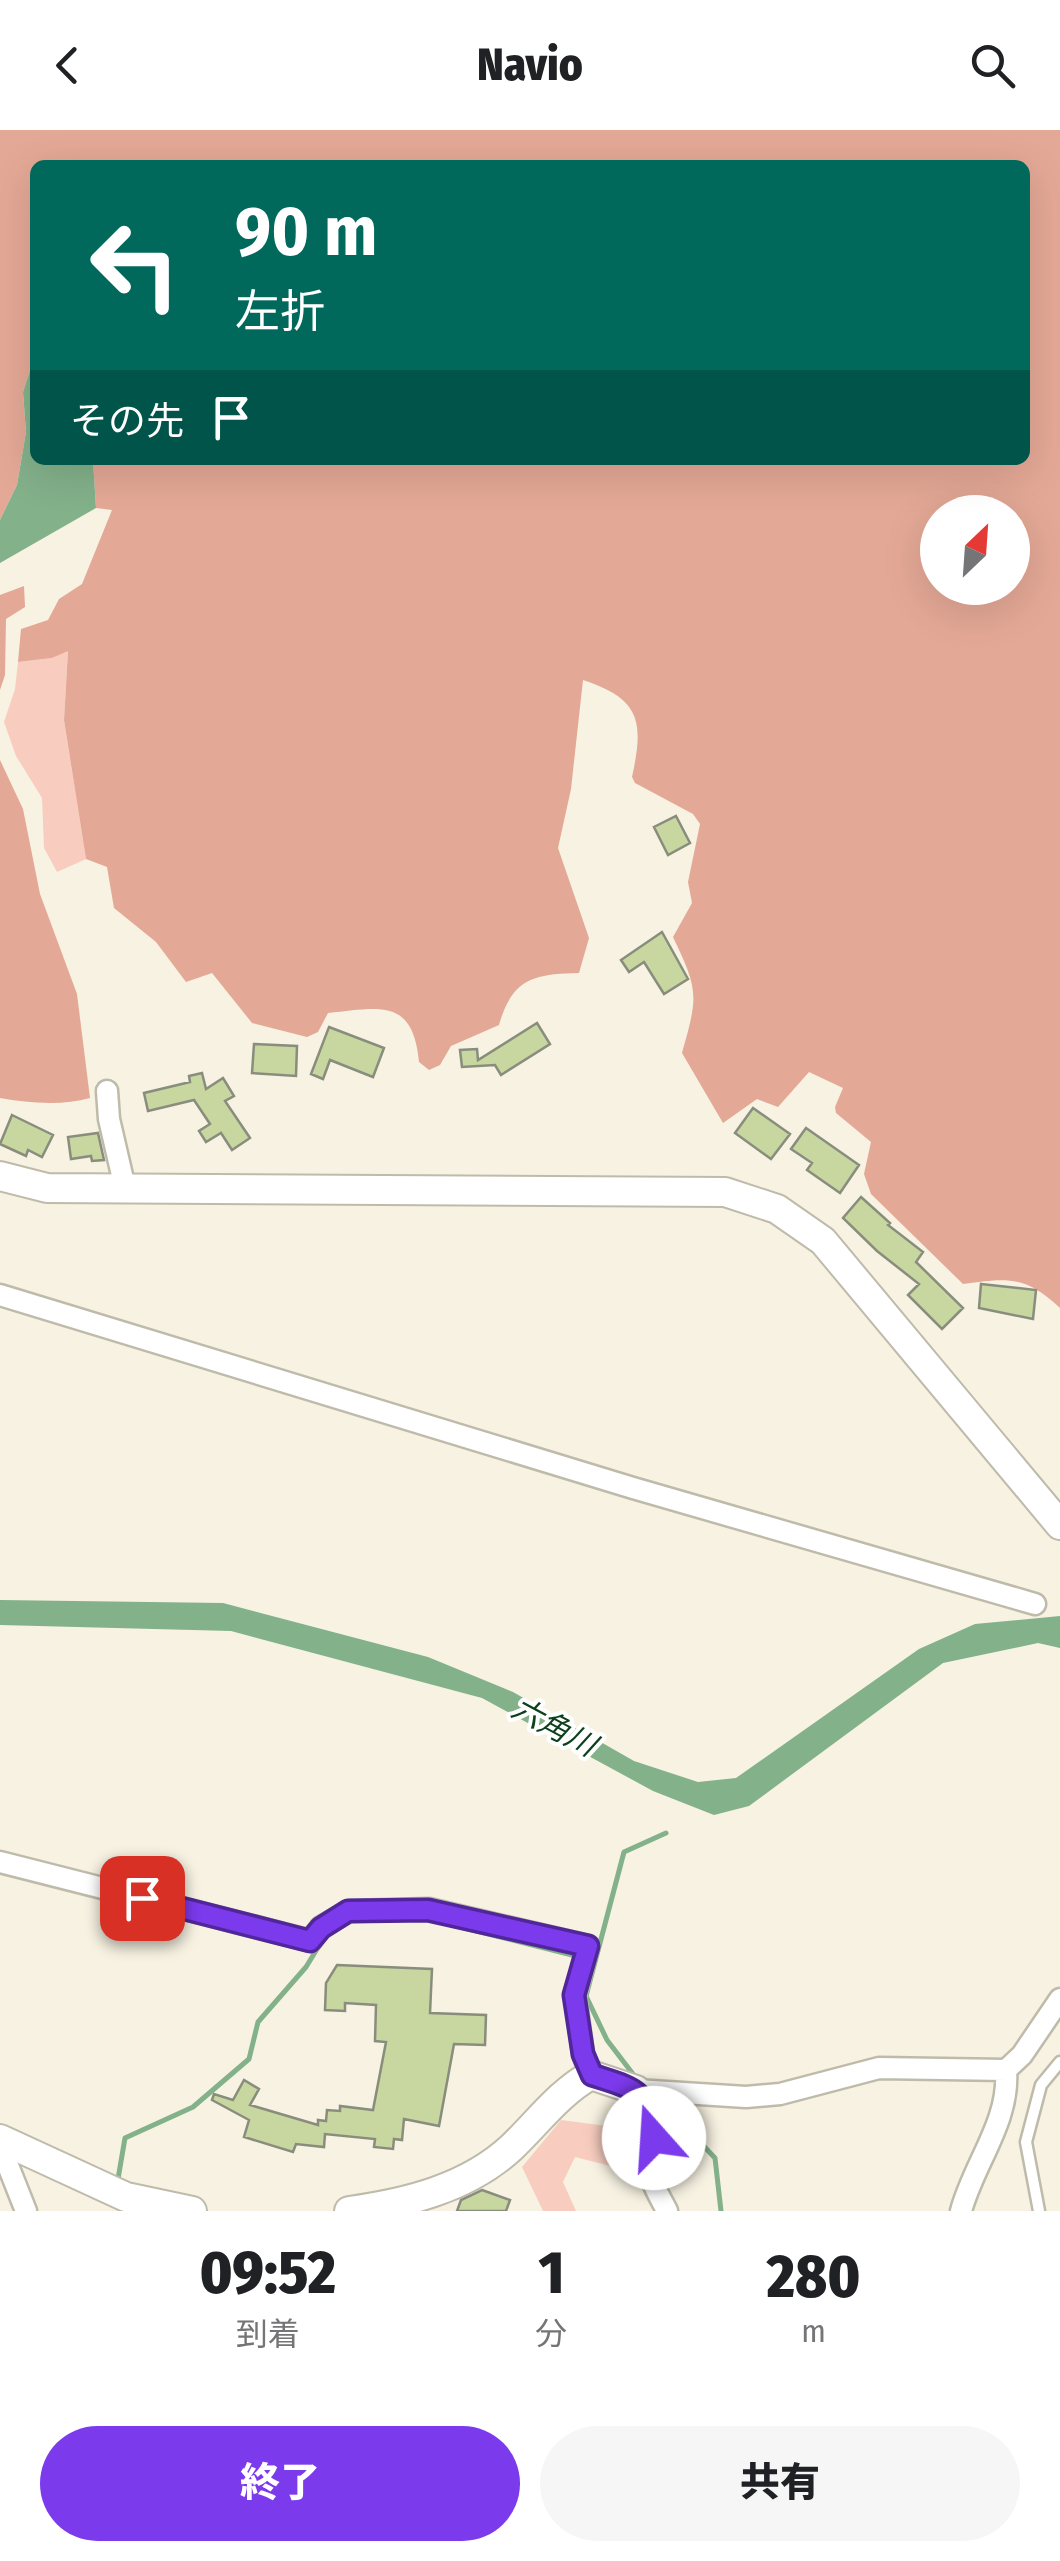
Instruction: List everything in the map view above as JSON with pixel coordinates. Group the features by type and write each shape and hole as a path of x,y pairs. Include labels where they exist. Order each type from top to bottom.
{"street":[{"path":"107,1091 109,1119 125,1188"},
{"path":"0,1176 47,1188 724,1192 777,1209 823,1241 1060,1525"},
{"path":"0,1295 633,1488 1035,1604"},
{"path":"0,1862 310,1941 321,1928 348,1911 428,1910 588,1946 574,1995 583,2054 592,2075"},
{"path":"349,2211 399,2204 464,2180 508,2150 573,2085 592,2075 636,2090 746,2097 780,2094 879,2068 1006,2070 1022,2055 1060,1999"},
{"path":"962,2211 1000,2118 1007,2090 1006,2070"},
{"path":"636,2090 650,2108 654,2138 650,2176 667,2211"},
{"path":"3,2140 7,2163 26,2211"},
{"path":"3,2140 126,2196 192,2211"}],"lane":[{"path":"1039,2211 1026,2142 1041,2085 1060,2062"}],"shaded area":[{"path":"0,130 1060,130 1060,1308 1036,1289 1015,1281 963,1284 871,1194 864,1174 871,1142 836,1113 843,1088 809,1072 778,1107 757,1099 723,1123 682,1053 693,994 688,970 673,937 692,903 688,882 700,824 693,814 635,783 632,777 637,727 634,715 617,695 583,680 571,789 558,848 589,938 579,973 549,975 527,982 511,998 499,1025 451,1046 440,1065 429,1070 419,1062 409,1026 390,1011 328,1013 318,1032 307,1037 252,1023 212,973 186,982 156,942 114,908 107,867 86,859 64,720 68,651 52,658 18,662 21,629 48,620 59,599 82,584 112,510 96,508 93,465 1030,465 1030,160 30,160 30,370 23,392 26,432 17,485 0,520"},
{"path":"24,586 25,607 6,619 5,675 0,690 0,595"},
{"path":"68,650 64,720 86,859 57,872 44,848 42,798 16,756 4,722 15,689 18,662 52,658"},
{"path":"0,760 23,809 40,894 77,994 90,1098 45,1103 0,1098"},
{"path":"561,2120 607,2126 634,2172 575,2157 563,2182 576,2211 543,2211 522,2167"}],"water":[{"path":"30,370 30,465 93,465 96,508 0,563 0,520 17,485 26,432 23,392"},
{"name":"六角川","path":"0,1600 223,1603 428,1657 513,1692 634,1761 698,1782 736,1778 919,1649 975,1624 1060,1616 1060,1648 1038,1643 943,1663 749,1806 714,1815 653,1791 482,1698 231,1631 0,1625"}],"building":[{"path":"676,816 690,843 668,855 654,827"},
{"path":"662,932 688,979 664,994 644,962 629,972 621,960"},
{"path":"537,1023 550,1044 501,1075 495,1065 462,1067 460,1050 477,1049 478,1060"},
{"path":"329,1027 384,1048 373,1077 330,1060 323,1079 311,1074"},
{"path":"254,1044 297,1046 296,1076 252,1073"},
{"path":"202,1073 206,1089 223,1078 234,1096 225,1101 250,1138 232,1150 221,1133 206,1142 199,1131 210,1124 194,1100 148,1111 144,1093 190,1082 189,1076"},
{"path":"753,1108 790,1134 771,1159 735,1133"},
{"path":"12,1115 53,1135 42,1157 28,1150 26,1156 0,1144"},
{"path":"806,1128 859,1165 840,1193 807,1170 812,1163 791,1149"},
{"path":"98,1133 104,1160 92,1161 91,1156 71,1159 68,1137"},
{"path":"861,1197 888,1225 923,1252 916,1262 963,1308 942,1329 908,1295 919,1284 843,1218"},
{"path":"981,1284 1036,1290 1033,1319 979,1308"},
{"path":"337,1965 432,1969 430,2013 486,2015 485,2045 454,2044 439,2126 404,2119 402,2140 394,2139 393,2149 374,2147 375,2139 325,2134 324,2147 296,2144 293,2152 244,2137 249,2120 212,2100 214,2094 233,2100 244,2080 259,2089 250,2105 318,2125 318,2120 326,2121 327,2110 340,2111 340,2106 373,2110 386,2042 375,2041 376,2005 345,2003 345,2011 325,2010 326,1983"},
{"path":"482,2190 510,2200 506,2211 457,2211 461,2200"}],"waterway":[{"path":"636,2078 607,2040 586,1996 624,1852 666,1833"},
{"path":"440,1922 580,1957"},
{"path":"118,2179 125,2138 193,2107 249,2059 258,2022 306,1967 325,1936 342,1926"},
{"path":"662,2102 715,2158 721,2211"}],"route":[{"path":"142,1898 310,1941 321,1928 348,1911 428,1910 588,1946 574,1995 583,2054 592,2075 636,2090 650,2108 654,2138"}]}
